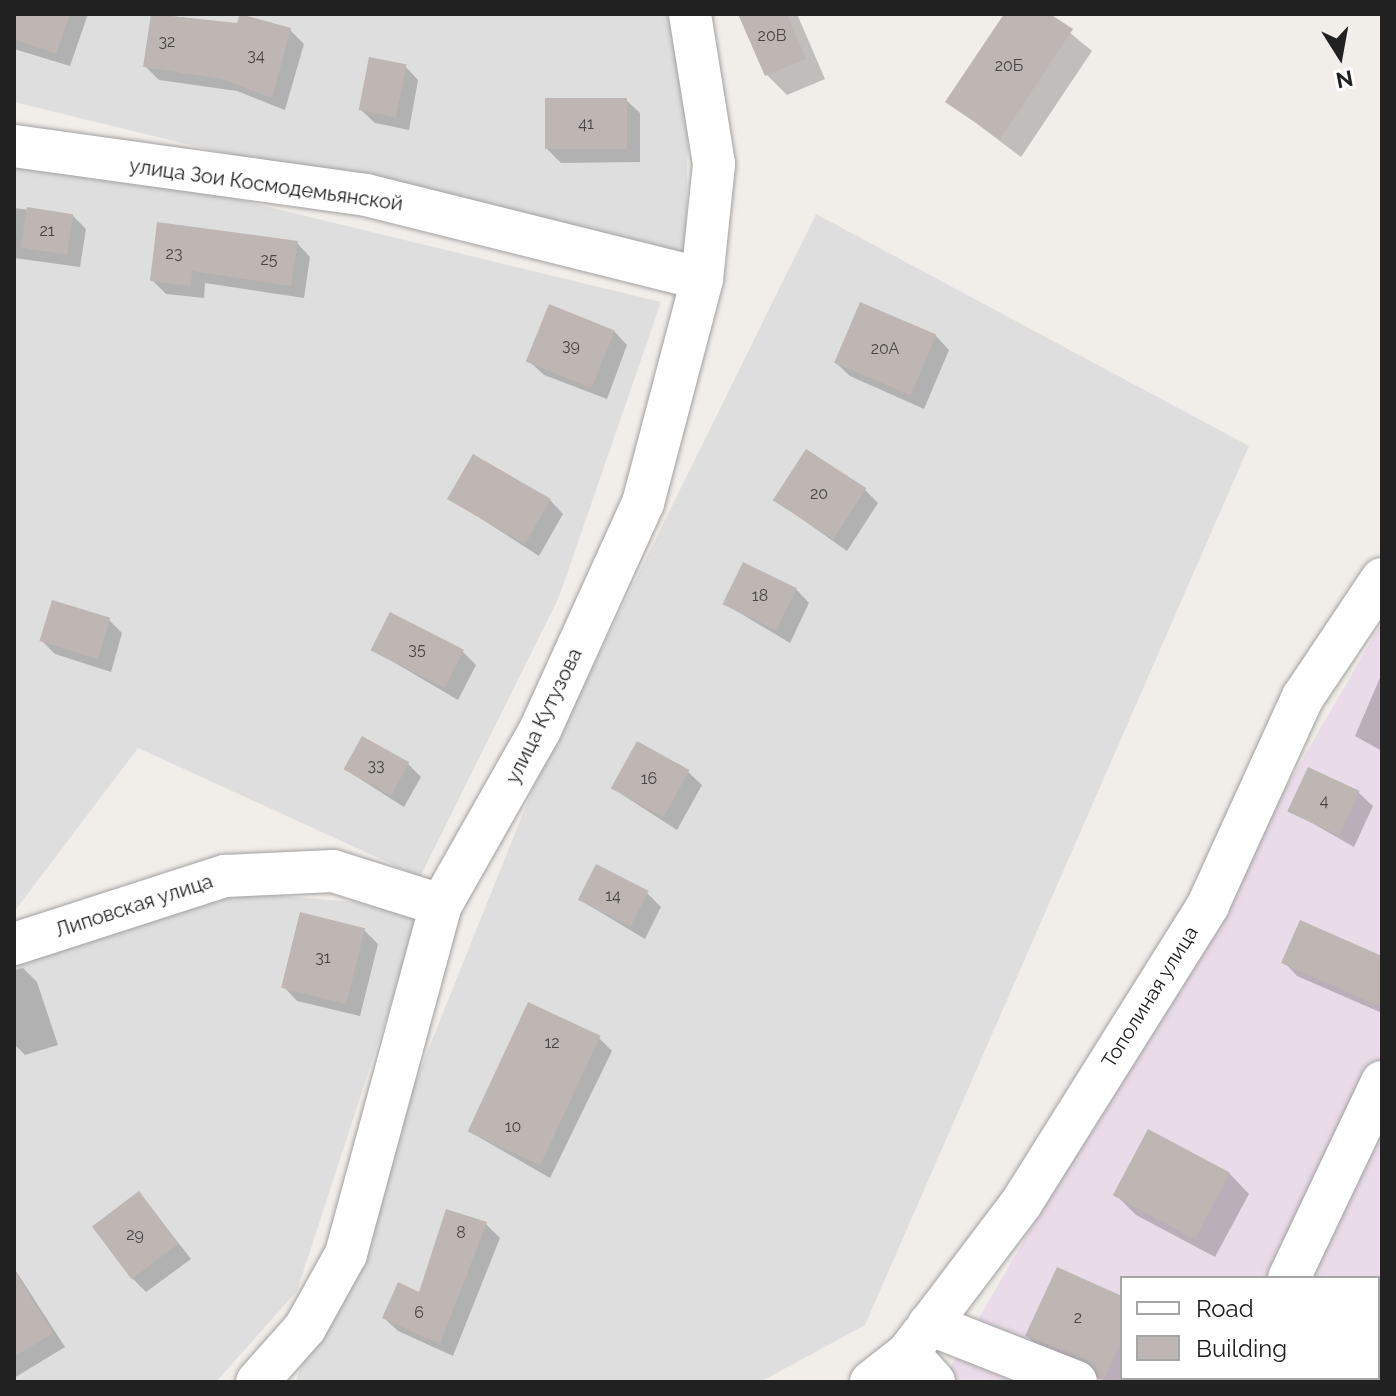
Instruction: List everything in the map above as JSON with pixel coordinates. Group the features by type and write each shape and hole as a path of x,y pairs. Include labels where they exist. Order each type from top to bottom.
{"street":[{"name":"улица Кутузова","path":"257,1382 305,1328 346,1254 441,905 540,730 643,503 702,279 714,164 690,14"},
{"name":"улица Зои Космодемьянской","path":"14,146 366,195 702,279"},
{"name":"Тополиная улица","path":"871,1382 924,1353 1022,1202 1208,905 1303,697 1382,579"},
{"name":"Липовская улица","path":"14,944 225,876 333,871 441,905"},
{"path":"1290,1276 1382,1082"},
{"path":"924,1353 1076,1382"}],"shaded area":[{"path":"14,14 668,14 688,107 686,266 14,102"},
{"path":"14,155 107,168 661,302 559,597 420,877 138,748 14,912"},
{"path":"816,214 1249,446 865,1325 760,1382 295,1382 534,786"},
{"path":"1382,622 1382,1382 954,1382 946,1375"},
{"path":"222,891 354,902 419,917 297,1291 216,1382 14,1382 14,951"}],"building":[{"path":"14,14 70,14 56,54 14,39"},
{"path":"151,14 237,23 240,14 291,28 272,98 222,79 143,67"},
{"path":"738,14 787,14 806,59 765,76"},
{"path":"1004,14 1050,14 1073,29 1000,139 945,102"},
{"path":"369,57 406,64 396,117 359,110"},
{"path":"545,98 627,98 627,149 545,149"},
{"path":"27,207 73,214 67,255 21,247"},
{"path":"157,222 298,241 291,286 192,271 191,286 150,281"},
{"path":"860,302 936,334 911,395 834,363"},
{"path":"549,304 615,331 592,388 526,361"},
{"path":"806,449 866,488 833,539 773,500"},
{"path":"473,454 551,499 525,544 447,499"},
{"path":"743,562 797,588 776,631 722,604"},
{"path":"52,600 110,618 98,659 39,641"},
{"path":"390,612 464,650 444,688 370,650"},
{"path":"362,736 409,762 391,795 344,769"},
{"path":"637,741 689,770 663,817 611,788"},
{"path":"1308,767 1360,791 1339,835 1287,811"},
{"path":"596,864 649,891 630,926 578,900"},
{"path":"300,912 365,928 346,1004 281,988"},
{"path":"1300,920 1382,956 1382,1007 1281,963"},
{"path":"528,1002 601,1036 540,1165 468,1132"},
{"path":"1148,1129 1230,1173 1195,1239 1113,1195"},
{"path":"139,1191 179,1244 132,1279 92,1227"},
{"path":"446,1209 487,1222 440,1344 382,1318 398,1282 419,1292"},
{"path":"1057,1267 1120,1295 1120,1343 1103,1381 1086,1360 1025,1336"},
{"path":"14,1270 53,1333 14,1357"}]}
